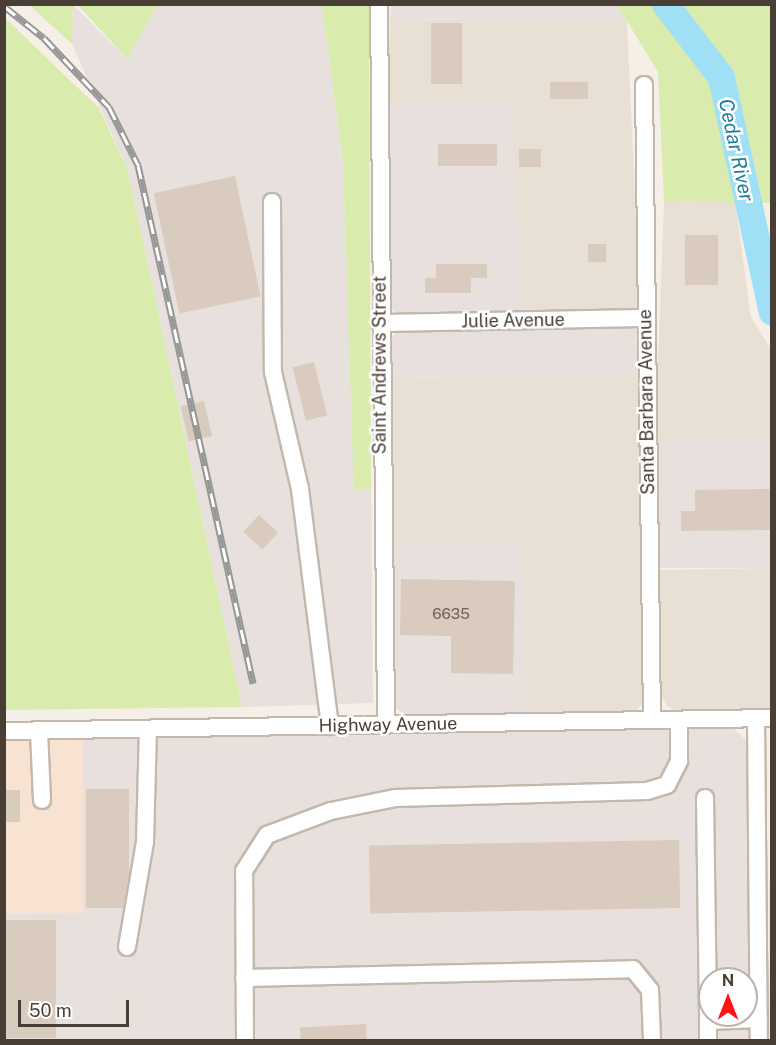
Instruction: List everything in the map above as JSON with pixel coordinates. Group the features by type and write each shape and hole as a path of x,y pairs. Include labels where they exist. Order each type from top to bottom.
{"street":[{"name":"Saint Andrews Street","path":"379,4 380,323 386,725"},
{"name":"Santa Barbara Avenue","path":"644,85 652,720"},
{"path":"272,202 273,372 300,489 330,726"},
{"name":"Julie Avenue","path":"380,323 646,318"},
{"path":"759,1041 764,719"},
{"name":"Highway Avenue","path":"4,731 764,719"},
{"path":"245,1041 244,871 267,835 331,811 395,798 647,791 667,785 679,761 679,720"},
{"path":"127,947 145,842 148,729"},
{"path":"39,731 42,801"},
{"path":"705,798 707,967"},
{"path":"244,978 633,969 650,990 652,1041"}],"shaded area":[{"path":"322,4 343,164 355,491 371,489 373,703 242,707 128,171 72,44 73,5 127,59 158,5"},
{"path":"617,4 627,22 390,19 391,5"},
{"path":"390,19 627,22 640,311 525,314 387,104"},
{"path":"387,104 510,104 525,314 398,315 387,305"},
{"path":"664,201 735,202 751,317 771,349 771,440 655,442"},
{"path":"628,324 640,331 641,375 387,378 387,341 402,328"},
{"path":"641,375 645,702 630,715 527,715 388,543 387,378"},
{"path":"655,440 771,440 771,568 655,568"},
{"path":"523,540 527,715 412,718 397,709 392,699 388,543"},
{"path":"771,568 771,710 680,713 667,706 660,693 656,570"},
{"path":"733,728 750,744 751,967 698,967 698,1027 751,1027 751,1040 5,1040 4,914 83,913 83,738"},
{"path":"4,738 83,738 83,914 4,914"},
{"path":"769,882 771,882 772,1040 769,1040"}],"green space":[{"path":"29,5 73,5 72,44"},
{"path":"78,5 158,5 127,59"},
{"path":"322,5 369,5 371,489 354,491 343,164"},
{"path":"617,5 771,5 771,203 664,201 658,72"},
{"path":"5,18 99,108 128,171 242,707 5,710"}],"building":[{"path":"431,23 462,23 462,84 431,84"},
{"path":"550,82 588,82 588,99 550,99"},
{"path":"438,144 497,144 497,166 438,166"},
{"path":"519,149 541,149 541,167 519,167"},
{"path":"235,176 261,296 179,314 154,193"},
{"path":"685,235 718,235 718,285 685,285"},
{"path":"588,244 606,244 606,262 588,262"},
{"path":"436,264 487,264 487,278 471,278 471,293 425,293 425,278 436,278"},
{"path":"314,362 327,415 306,421 293,367"},
{"path":"204,401 212,436 189,441 181,406"},
{"path":"771,489 771,530 681,531 681,511 695,511 695,490"},
{"path":"259,515 278,533 262,550 243,532"},
{"path":"401,579 515,581 513,674 451,673 451,636 400,635"},
{"path":"86,789 129,789 129,873 123,908 86,908"},
{"path":"4,790 20,790 20,822 4,822"},
{"path":"679,840 680,908 370,913 369,845"},
{"path":"4,920 56,920 56,1038 4,1038"},
{"path":"366,1024 367,1040 301,1040 300,1027"}],"waterway":[{"name":"Cedar River","path":"665,4 721,77 772,312"}],"railway":[{"path":"4,6 44,38 109,107 138,165 253,683"}]}
